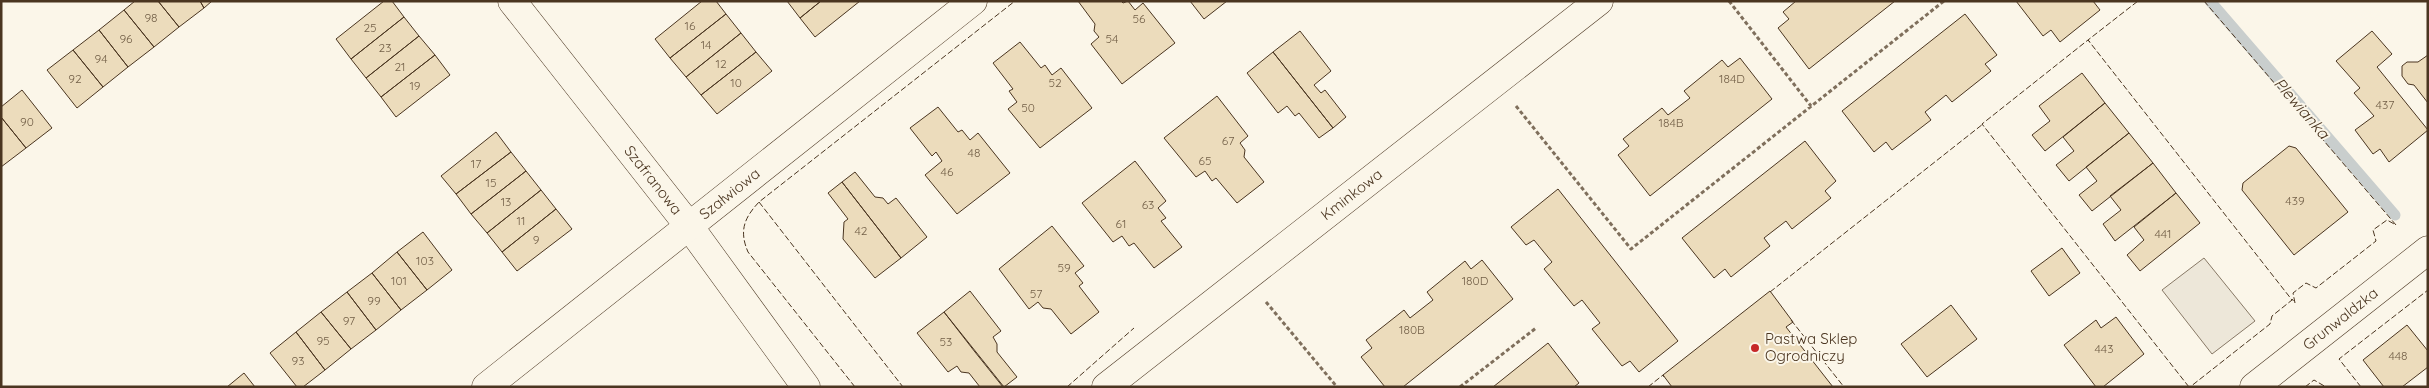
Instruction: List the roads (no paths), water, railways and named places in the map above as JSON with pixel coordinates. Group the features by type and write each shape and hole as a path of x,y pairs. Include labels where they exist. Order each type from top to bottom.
{"street":[{"name":"Szafranowa","path":"512,1 689,226 806,387"},
{"name":"Kminkowa","path":"1106,387 1598,1"},
{"name":"Szałwiowa","path":"486,387 689,226 962,4"},
{"name":"Grunwaldzka","path":"2254,387 2428,250"}],"waterway":[{"name":"Plewianka","path":"2210,1 2395,215"}],"place":[{"name":"Pastwa Sklep Ogrodniczy","path":"1755,348"}]}
